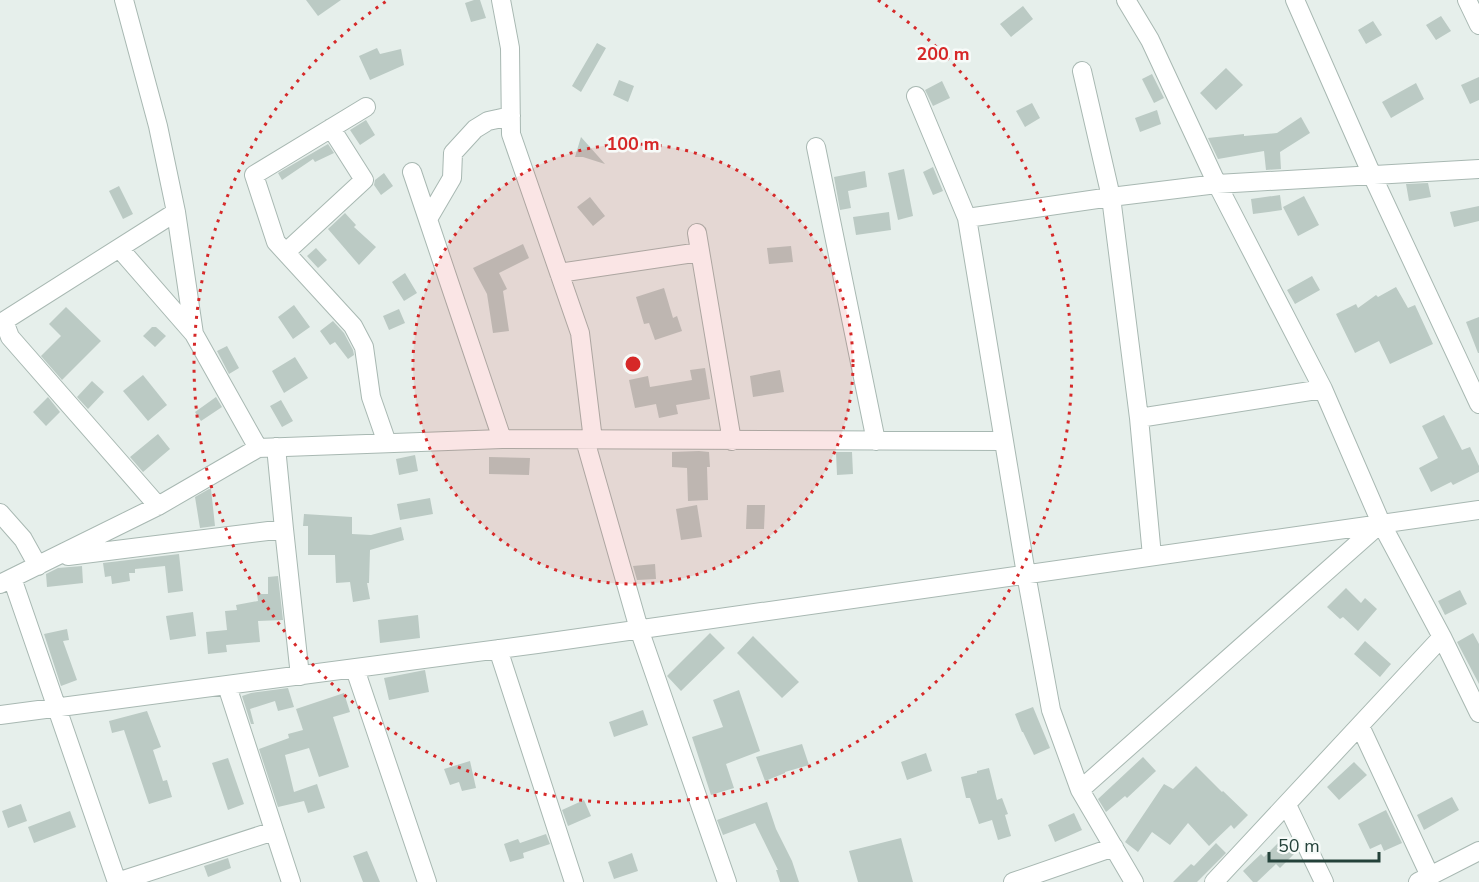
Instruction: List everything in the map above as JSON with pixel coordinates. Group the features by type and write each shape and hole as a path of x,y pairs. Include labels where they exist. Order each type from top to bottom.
{"street":[{"path":"124,0 158,126 176,212 194,334"},
{"path":"501,0 510,48 511,134 580,333 589,440 639,629 728,882"},
{"path":"1126,0 1150,40 1216,184 1323,389 1381,523 1477,705"},
{"path":"1295,0 1372,176 1479,404"},
{"path":"1467,0 1479,25"},
{"path":"1082,70 1112,197 1152,556"},
{"path":"916,96 967,218 1051,710 1080,790 1134,882"},
{"path":"366,107 254,176 276,242 352,326 364,347 371,397 387,443"},
{"path":"428,219 452,178 453,153 475,129 488,121 511,116"},
{"path":"286,252 364,180 331,128"},
{"path":"816,147 876,441"},
{"path":"967,218 1216,184 1479,169"},
{"path":"412,172 502,439"},
{"path":"158,506 10,337 4,321 176,212"},
{"path":"697,232 732,441"},
{"path":"119,248 194,334 267,448 284,528 300,676"},
{"path":"559,273 700,252"},
{"path":"1138,418 1323,389"},
{"path":"274,831 117,882 57,708 6,581 158,506 267,448 502,439 1004,441"},
{"path":"0,715 355,669 1479,510"},
{"path":"0,513 23,539 38,566"},
{"path":"1080,790 1381,523"},
{"path":"56,557 284,528"},
{"path":"1214,882 1442,637"},
{"path":"498,649 574,882"},
{"path":"355,669 428,882"},
{"path":"227,686 291,882"},
{"path":"1360,726 1424,879 1479,851"},
{"path":"1287,805 1324,882"},
{"path":"1013,882 1114,847"}],"building":[{"path":"306,0 341,0 318,16"},
{"path":"480,0 486,18 471,22 465,3"},
{"path":"1023,6 1033,19 1011,37 1000,24"},
{"path":"1441,16 1451,31 1436,40 1426,25"},
{"path":"1373,21 1382,35 1366,44 1358,30"},
{"path":"597,43 606,48 581,92 572,86"},
{"path":"377,48 380,54 401,49 404,65 370,80 359,56"},
{"path":"1226,68 1243,85 1216,110 1200,93"},
{"path":"1152,74 1164,98 1154,103 1142,79"},
{"path":"1479,77 1479,100 1470,104 1461,85"},
{"path":"619,80 634,86 628,102 613,95"},
{"path":"942,81 950,98 933,106 925,90"},
{"path":"1416,83 1424,99 1391,118 1382,102"},
{"path":"1032,103 1040,118 1025,127 1016,111"},
{"path":"1157,110 1161,124 1140,132 1135,118"},
{"path":"1301,117 1310,133 1280,152 1281,169 1266,170 1264,151 1218,159 1208,138 1277,133"},
{"path":"366,120 375,135 360,145 350,130"},
{"path":"581,137 605,164 583,157 575,157"},
{"path":"328,144 334,153 315,162 313,159 282,180 278,173"},
{"path":"933,167 943,191 933,195 923,172"},
{"path":"904,169 913,216 898,220 888,173"},
{"path":"865,171 867,187 848,191 851,208 840,210 834,177"},
{"path":"384,173 393,186 381,195 374,185 375,180"},
{"path":"1428,183 1431,197 1409,201 1406,184"},
{"path":"119,186 133,214 123,219 109,191"},
{"path":"1280,195 1282,210 1253,214 1251,199"},
{"path":"1304,196 1319,225 1298,236 1283,207"},
{"path":"590,197 605,216 593,226 577,207"},
{"path":"1479,206 1479,221 1454,227 1450,212"},
{"path":"889,212 891,230 856,235 853,217"},
{"path":"345,213 356,225 354,227 376,247 359,265 328,229"},
{"path":"523,244 529,258 499,273 507,289 503,291 509,331 493,333 487,294 473,268"},
{"path":"791,246 793,262 769,264 767,248"},
{"path":"316,248 327,260 318,268 307,256"},
{"path":"405,273 417,293 404,301 392,282"},
{"path":"1312,276 1320,290 1295,304 1287,290"},
{"path":"1396,287 1408,308 1415,305 1433,344 1390,364 1379,341 1355,353 1336,314 1356,304 1358,308 1376,295 1378,297"},
{"path":"664,288 673,318 677,316 682,331 655,340 649,323 644,324 636,297"},
{"path":"294,305 310,327 293,339 278,317"},
{"path":"66,307 101,341 62,380 41,356 61,336 49,324"},
{"path":"399,309 405,323 389,330 383,316"},
{"path":"1479,317 1479,353 1478,353 1466,322"},
{"path":"333,321 344,333 353,350 354,355 348,359 335,342 330,345 320,331"},
{"path":"152,327 156,327 166,336 155,347 143,336"},
{"path":"227,346 239,368 229,374 217,351"},
{"path":"295,357 308,378 284,393 272,371"},
{"path":"705,368 710,399 676,405 678,414 659,418 656,404 635,408 629,380 648,376 650,387 692,380 690,370"},
{"path":"780,370 784,392 753,397 750,376"},
{"path":"143,375 167,405 148,421 123,391"},
{"path":"92,381 104,392 88,409 77,397"},
{"path":"48,397 60,412 46,426 33,412"},
{"path":"216,397 222,407 201,421 195,412"},
{"path":"281,400 293,421 282,427 270,406"},
{"path":"1444,415 1462,450 1470,447 1479,466 1479,472 1453,485 1451,482 1431,492 1419,468 1438,458 1422,426"},
{"path":"158,434 170,449 143,472 130,457"},
{"path":"672,452 709,452 708,500 688,501 687,468 672,467"},
{"path":"836,452 852,452 853,474 837,475"},
{"path":"415,455 418,471 399,475 396,459"},
{"path":"489,457 530,458 529,475 489,474"},
{"path":"211,489 215,526 200,528 195,497"},
{"path":"430,498 433,514 400,520 397,504"},
{"path":"697,505 702,537 681,540 676,509"},
{"path":"747,505 765,505 764,529 746,529"},
{"path":"304,514 352,517 352,534 371,535 401,527 404,540 370,550 369,583 367,583 370,599 353,602 350,582 336,583 335,555 308,555 308,526 303,526"},
{"path":"179,554 183,591 168,593 165,566 135,569 135,573 129,573 130,581 112,584 111,576 105,577 103,563"},
{"path":"655,564 656,579 637,580 633,566"},
{"path":"82,566 83,583 47,587 46,574 58,568"},
{"path":"278,576 283,620 258,621 260,642 226,645 227,652 208,654 206,632 227,630 225,611 237,610 236,605 258,601 257,594 268,594 268,577"},
{"path":"1346,588 1361,603 1365,598 1377,609 1358,631 1343,617 1340,619 1327,607"},
{"path":"1460,590 1467,604 1445,615 1438,601"},
{"path":"193,612 196,636 170,640 166,616"},
{"path":"418,615 420,638 380,643 378,620"},
{"path":"67,629 69,640 63,641 77,680 61,686 44,634"},
{"path":"710,633 725,648 681,691 667,676"},
{"path":"1473,633 1479,644 1479,684 1457,642"},
{"path":"753,636 799,682 782,698 737,653"},
{"path":"1365,641 1391,664 1380,677 1354,654"},
{"path":"425,670 429,692 389,700 384,678"},
{"path":"288,688 294,707 278,711 275,701 250,709 254,724 251,724 242,696"},
{"path":"739,690 760,751 726,764 734,788 711,795 692,737 723,727 713,700"},
{"path":"344,693 350,712 333,717 349,767 319,777 309,748 285,755 294,792 317,784 325,808 308,813 304,801 278,807 259,749 289,738 288,734 303,730 296,709"},
{"path":"1033,707 1050,748 1034,755 1015,714"},
{"path":"643,710 648,725 614,737 609,722"},
{"path":"147,711 161,747 153,750 163,781 167,780 172,797 149,804 124,730 112,733 109,721"},
{"path":"802,744 809,765 765,781 756,757"},
{"path":"926,753 932,771 907,780 901,762"},
{"path":"1143,757 1156,771 1127,798 1125,796 1106,812 1098,799"},
{"path":"228,758 244,804 228,810 212,763"},
{"path":"470,761 476,788 462,791 459,782 450,785 444,769"},
{"path":"1354,762 1367,775 1339,800 1327,787"},
{"path":"1196,766 1248,815 1234,829 1231,825 1209,846 1188,823 1170,845 1152,832 1138,852 1125,842 1164,784 1173,789"},
{"path":"989,768 997,800 1002,798 1008,814 1005,815 1011,836 998,840 992,820 979,824 970,798 966,798 961,777"},
{"path":"1452,797 1459,810 1424,830 1417,815"},
{"path":"584,800 591,816 568,826 562,810"},
{"path":"767,802 799,882 780,882 776,870 778,870 755,823 723,835 717,820"},
{"path":"21,804 27,821 8,828 2,811"},
{"path":"1386,810 1402,843 1384,851 1381,844 1370,849 1358,824"},
{"path":"70,811 76,827 34,843 28,827"},
{"path":"1074,813 1082,830 1055,842 1048,825"},
{"path":"546,834 550,844 523,853 524,858 510,862 504,844 518,839 520,843"},
{"path":"901,838 913,882 858,882 849,851"},
{"path":"1282,839 1295,853 1280,868 1276,864 1257,882 1253,882 1243,871 1261,854 1264,857"},
{"path":"1216,843 1226,853 1197,882 1173,882 1191,864 1194,866"},
{"path":"367,851 380,882 363,882 353,856"},
{"path":"632,853 638,871 614,879 608,862"},
{"path":"228,858 231,868 208,877 204,866"}]}
